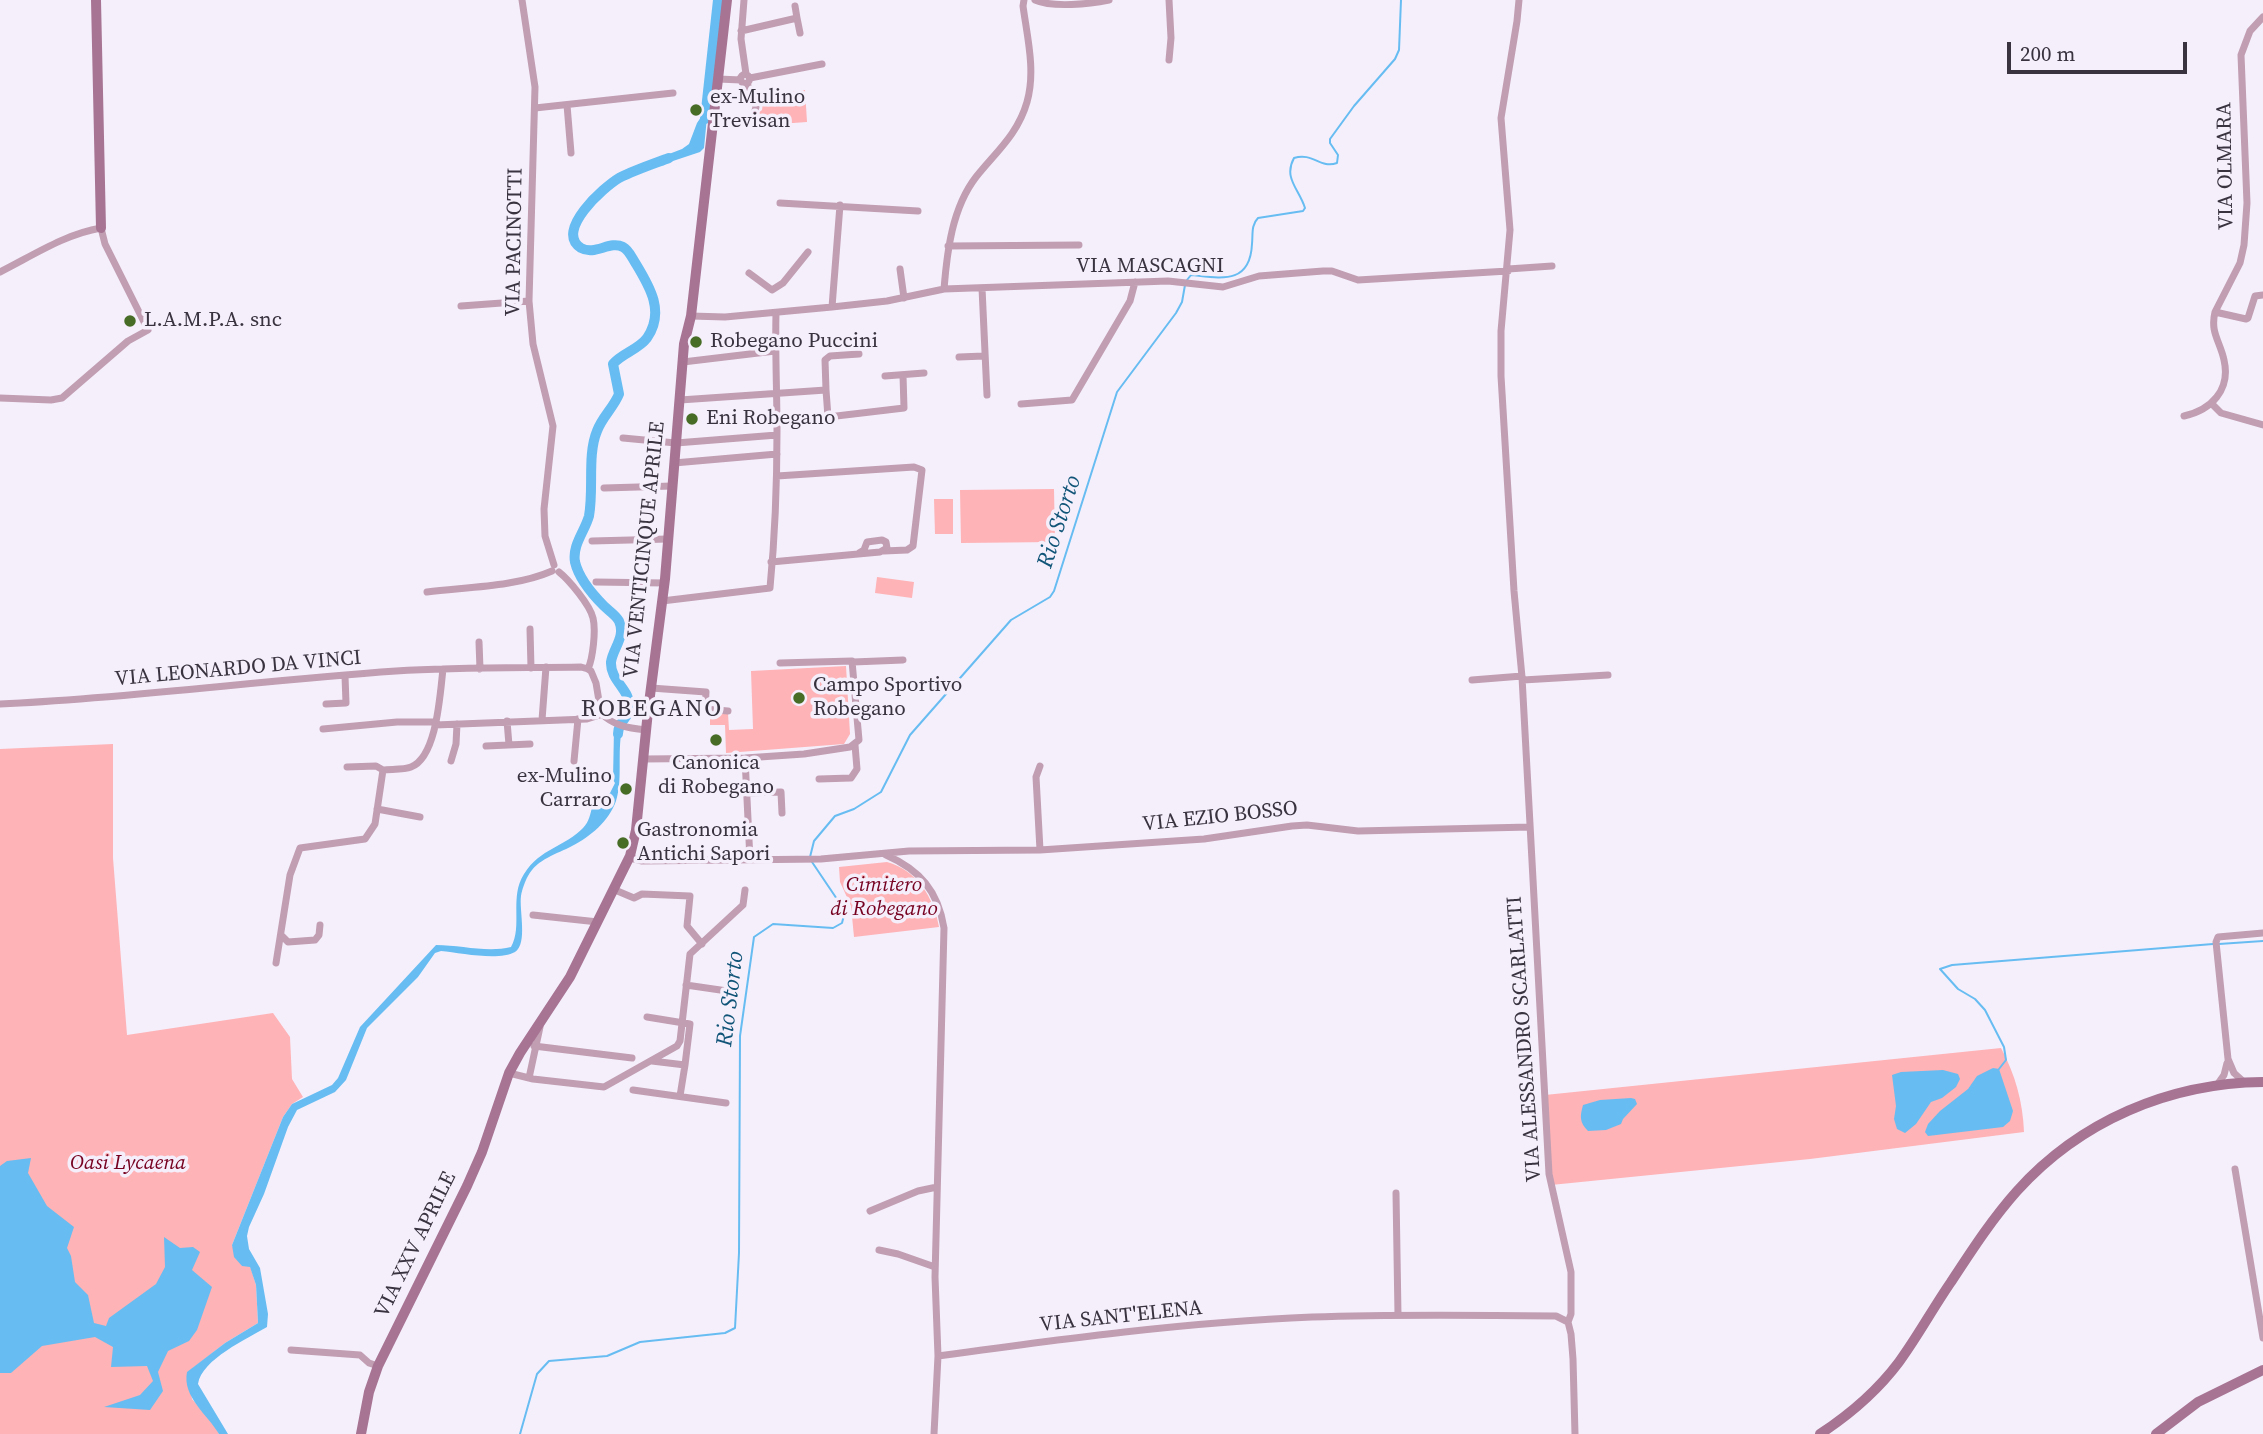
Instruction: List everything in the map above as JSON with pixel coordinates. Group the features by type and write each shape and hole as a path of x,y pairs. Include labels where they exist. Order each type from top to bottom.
{"main road":[{"path":"96,0 101,228"},
{"name":"VIA VENTICINQUE APRILE","path":"509,1073 570,977 630,858 636,830 664,583 684,344 691,316 727,0"},
{"name":"VIA XXV APRILE","path":"361,1434 369,1392 379,1366 475,1168 509,1073"},
{"path":"1820,1434 1840,1422 1898,1363 1986,1229 2018,1190 2070,1143 2128,1110 2172,1094 2217,1085 2263,1082"},
{"path":"2156,1434 2198,1402 2263,1370"}],"street":[{"name":"VIA PACINOTTI","path":"522,0 535,87 529,301 533,344 553,426 544,509 545,536 555,569 568,580 593,617 588,669 594,676 603,714"},
{"path":"744,0 741,31 746,79 756,107 754,114"},
{"path":"944,289 948,246 964,197 975,179 1013,135 1027,100 1031,80 1024,0"},
{"path":"1035,0 1053,4 1097,3 1109,0"},
{"path":"1169,0 1169,60"},
{"name":"VIA ALESSANDRO SCARLATTI","path":"1518,0 1501,118 1510,230 1501,376 1522,678 1549,1174 1571,1272 1571,1314 1568,1321 1572,1334 1575,1434"},
{"path":"795,6 800,33"},
{"name":"VIA OLMARA","path":"2215,312 2240,263 2244,245 2246,202 2241,55 2250,31 2263,17"},
{"path":"741,31 797,18"},
{"path":"719,79 746,79 822,64"},
{"path":"535,108 673,93"},
{"path":"567,104 571,153"},
{"path":"780,202 918,211"},
{"path":"832,307 840,205"},
{"path":"0,272 85,230 101,228 105,244 148,330 128,341 62,398 0,398"},
{"path":"948,246 1079,245"},
{"path":"749,274 772,290 783,283 808,252"},
{"name":"VIA MASCAGNI","path":"691,316 713,318 776,313 904,298 944,289 1186,281 1223,287 1253,276 1324,271 1358,280 1552,267"},
{"path":"901,269 904,298"},
{"path":"1021,404 1072,400 1130,301 1135,282"},
{"path":"982,288 987,395"},
{"path":"2184,416 2202,412 2212,404 2225,377 2224,358 2213,328 2215,312 2246,319 2255,296 2263,295"},
{"path":"461,306 529,301"},
{"path":"662,601 770,588 777,476 776,313"},
{"path":"683,362 775,351"},
{"path":"859,354 830,356 825,360 828,417 904,408 903,375"},
{"path":"959,357 984,356"},
{"path":"885,376 924,373"},
{"path":"680,400 826,390"},
{"path":"2212,404 2221,413 2263,425"},
{"path":"623,438 676,443 777,435"},
{"path":"674,463 777,454"},
{"path":"772,562 859,552 866,554 907,550 913,546 923,473 919,468 777,476"},
{"path":"604,488 673,486"},
{"path":"592,541 668,540"},
{"path":"427,592 538,577 555,569"},
{"path":"596,582 664,583"},
{"path":"530,629 531,668"},
{"path":"478,642 480,669"},
{"path":"780,663 903,660"},
{"path":"645,759 745,758 804,754 855,745 859,740 853,662"},
{"path":"542,720 546,667"},
{"name":"VIA LEONARDO DA VINCI","path":"0,704 85,700 396,671 546,667 588,669"},
{"path":"346,767 376,765 383,770 411,768 425,757 436,724 443,670"},
{"path":"1472,680 1608,675"},
{"path":"326,704 346,703 345,676"},
{"path":"651,688 706,692 705,709 728,711"},
{"path":"451,713 456,744 451,761"},
{"path":"323,729 397,722 454,724 578,719 603,714 620,725 646,730"},
{"path":"574,761 578,719"},
{"path":"507,721 509,745"},
{"path":"486,746 530,744"},
{"path":"819,779 850,778 857,769 855,745"},
{"path":"630,858 642,861 750,860 745,758"},
{"path":"1040,766 1035,777 1040,850"},
{"path":"276,963 290,875 300,848 365,839 375,824 383,770"},
{"path":"746,793 781,792 782,813"},
{"path":"377,809 420,817"},
{"name":"VIA EZIO BOSSO","path":"750,860 821,859 909,851 1040,850 1178,842 1292,825 1358,831 1530,828"},
{"path":"886,855 901,862 929,886 942,910 944,928 935,1267 937,1356 934,1434"},
{"path":"615,890 634,898 642,894 690,896 687,926 702,944"},
{"path":"509,1073 528,1078 604,1087 677,1046 683,1021 690,954 743,905 745,890"},
{"path":"533,915 598,922"},
{"path":"281,935 288,942 315,940 319,935 320,925"},
{"path":"2217,1085 2226,1070 2228,1059 2216,944 2218,937 2263,933"},
{"path":"686,985 734,992"},
{"path":"647,1017 690,1024 680,1096"},
{"path":"528,1078 541,1023"},
{"path":"534,1046 632,1058"},
{"path":"2228,1059 2234,1073 2244,1082"},
{"path":"650,1061 685,1065"},
{"path":"633,1090 726,1103"},
{"path":"2235,1169 2263,1338"},
{"path":"870,1210 918,1191 937,1187"},
{"path":"1396,1193 1398,1315"},
{"path":"879,1250 935,1267"},
{"name":"VIA SANT'ELENA","path":"937,1356 1100,1334 1309,1317 1556,1316 1568,1321"},
{"path":"291,1350 360,1355 369,1363 379,1366"}],"green space":[{"path":"805,90 807,122 766,125 759,122 757,114 762,110 763,103 756,97"},
{"path":"1054,489 1055,542 961,543 960,490"},
{"path":"934,499 953,499 953,534 935,534"},
{"path":"877,577 914,582 912,598 875,593"},
{"path":"846,666 850,734 844,744 726,753 725,725 710,725 710,713 728,713 729,730 753,729 751,671"},
{"name":"Oasi Lycaena","path":"113,744 113,858 127,1035 273,1013 290,1037 292,1079 303,1097 292,1104 283,1117 232,1245 242,1266 250,1266 256,1285 258,1323 225,1343 188,1372 192,1399 214,1424 219,1434 0,1434 0,749"},
{"name":"Cimitero di Robegano","path":"887,862 907,871 915,878 933,906 939,927 854,937 851,906 840,882 839,867"},
{"path":"2001,1048 2017,1088 2024,1132 1810,1159 1551,1185 1545,1095"}],"water":[{"path":"704,106 708,107 704,148 700,152 658,166 656,159 689,144"},
{"path":"614,728 622,729 619,784 613,808 604,822 592,833 542,861 532,870 521,896 522,934 519,948 508,955 499,956 441,951 435,953 418,977 367,1028 346,1080 335,1092 297,1110 247,1236 249,1249 260,1268 268,1314 267,1327 216,1358 201,1375 198,1384 228,1434 219,1434 192,1398 186,1381 187,1372 225,1343 258,1323 256,1285 250,1267 242,1266 234,1257 232,1245 283,1117 292,1104 332,1085 338,1078 360,1027 436,945 483,949 511,947 516,930 517,892 524,874 537,859 583,828 594,802 602,795 610,793 615,783"},
{"path":"1993,1068 1999,1069 2013,1111 2010,1121 2003,1127 1928,1136 1925,1132 1928,1124 1940,1111 1968,1089 1977,1076"},
{"path":"1943,1070 1958,1074 1960,1079 1956,1087 1942,1098 1931,1102 1916,1124 1905,1133 1897,1129 1892,1075 1901,1072"},
{"path":"1635,1099 1637,1104 1621,1124 1606,1130 1588,1131 1583,1125 1583,1105 1600,1100"},
{"path":"31,1158 28,1173 47,1206 74,1227 67,1248 75,1282 88,1295 94,1323 106,1326 109,1318 156,1284 165,1267 164,1237 180,1248 193,1247 200,1252 192,1270 212,1287 197,1330 189,1341 168,1351 158,1372 163,1391 150,1410 104,1407 140,1395 153,1381 147,1366 111,1367 113,1347 95,1337 42,1346 11,1373 0,1373 0,1166 7,1161"}],"waterway":[{"path":"705,119 718,0"},
{"name":"Rio Storto","path":"1187,280 1191,275 1223,277 1240,273 1250,257 1253,227 1258,218 1303,211 1305,208 1291,178 1294,158 1306,157 1326,164 1337,163 1338,155 1330,139 1354,106 1395,59 1399,50 1401,0"},
{"path":"618,734 630,706 611,668 621,627 616,617 583,580 575,556 589,516 594,440 599,426 619,394 613,364 647,338 655,319 655,309 646,282 627,250 618,245 586,250 574,240 573,231 584,210 612,183 631,172 669,158"},
{"name":"Rio Storto","path":"810,857 814,841 835,816 854,809 881,792 910,735 1011,620 1050,597 1054,591 1117,392 1176,313 1182,302 1185,285"},
{"name":"Rio Storto","path":"520,1434 537,1374 549,1361 607,1356 640,1342 725,1333 735,1328 739,1253 740,1036 754,937 773,924 833,928 842,923 845,911 812,862"},
{"path":"2219,944 2263,941"},
{"path":"1999,1069 2006,1060 2004,1047 1985,1010 1975,999 1958,989 1940,969 1952,965 2213,944"}],"place":[{"name":"ex-Mulino Trevisan","path":"696,110"},
{"name":"L.A.M.P.A. snc","path":"130,321"},
{"name":"Robegano Puccini","path":"696,342"},
{"name":"Eni Robegano","path":"692,419"},
{"name":"Campo Sportivo Robegano","path":"799,698"},
{"name":"Canonica di Robegano","path":"716,740"},
{"name":"ex-Mulino Carraro","path":"626,789"},
{"name":"Gastronomia Antichi Sapori","path":"623,843"}],"district":[{"name":"ROBEGANO","path":"652,710"}]}
